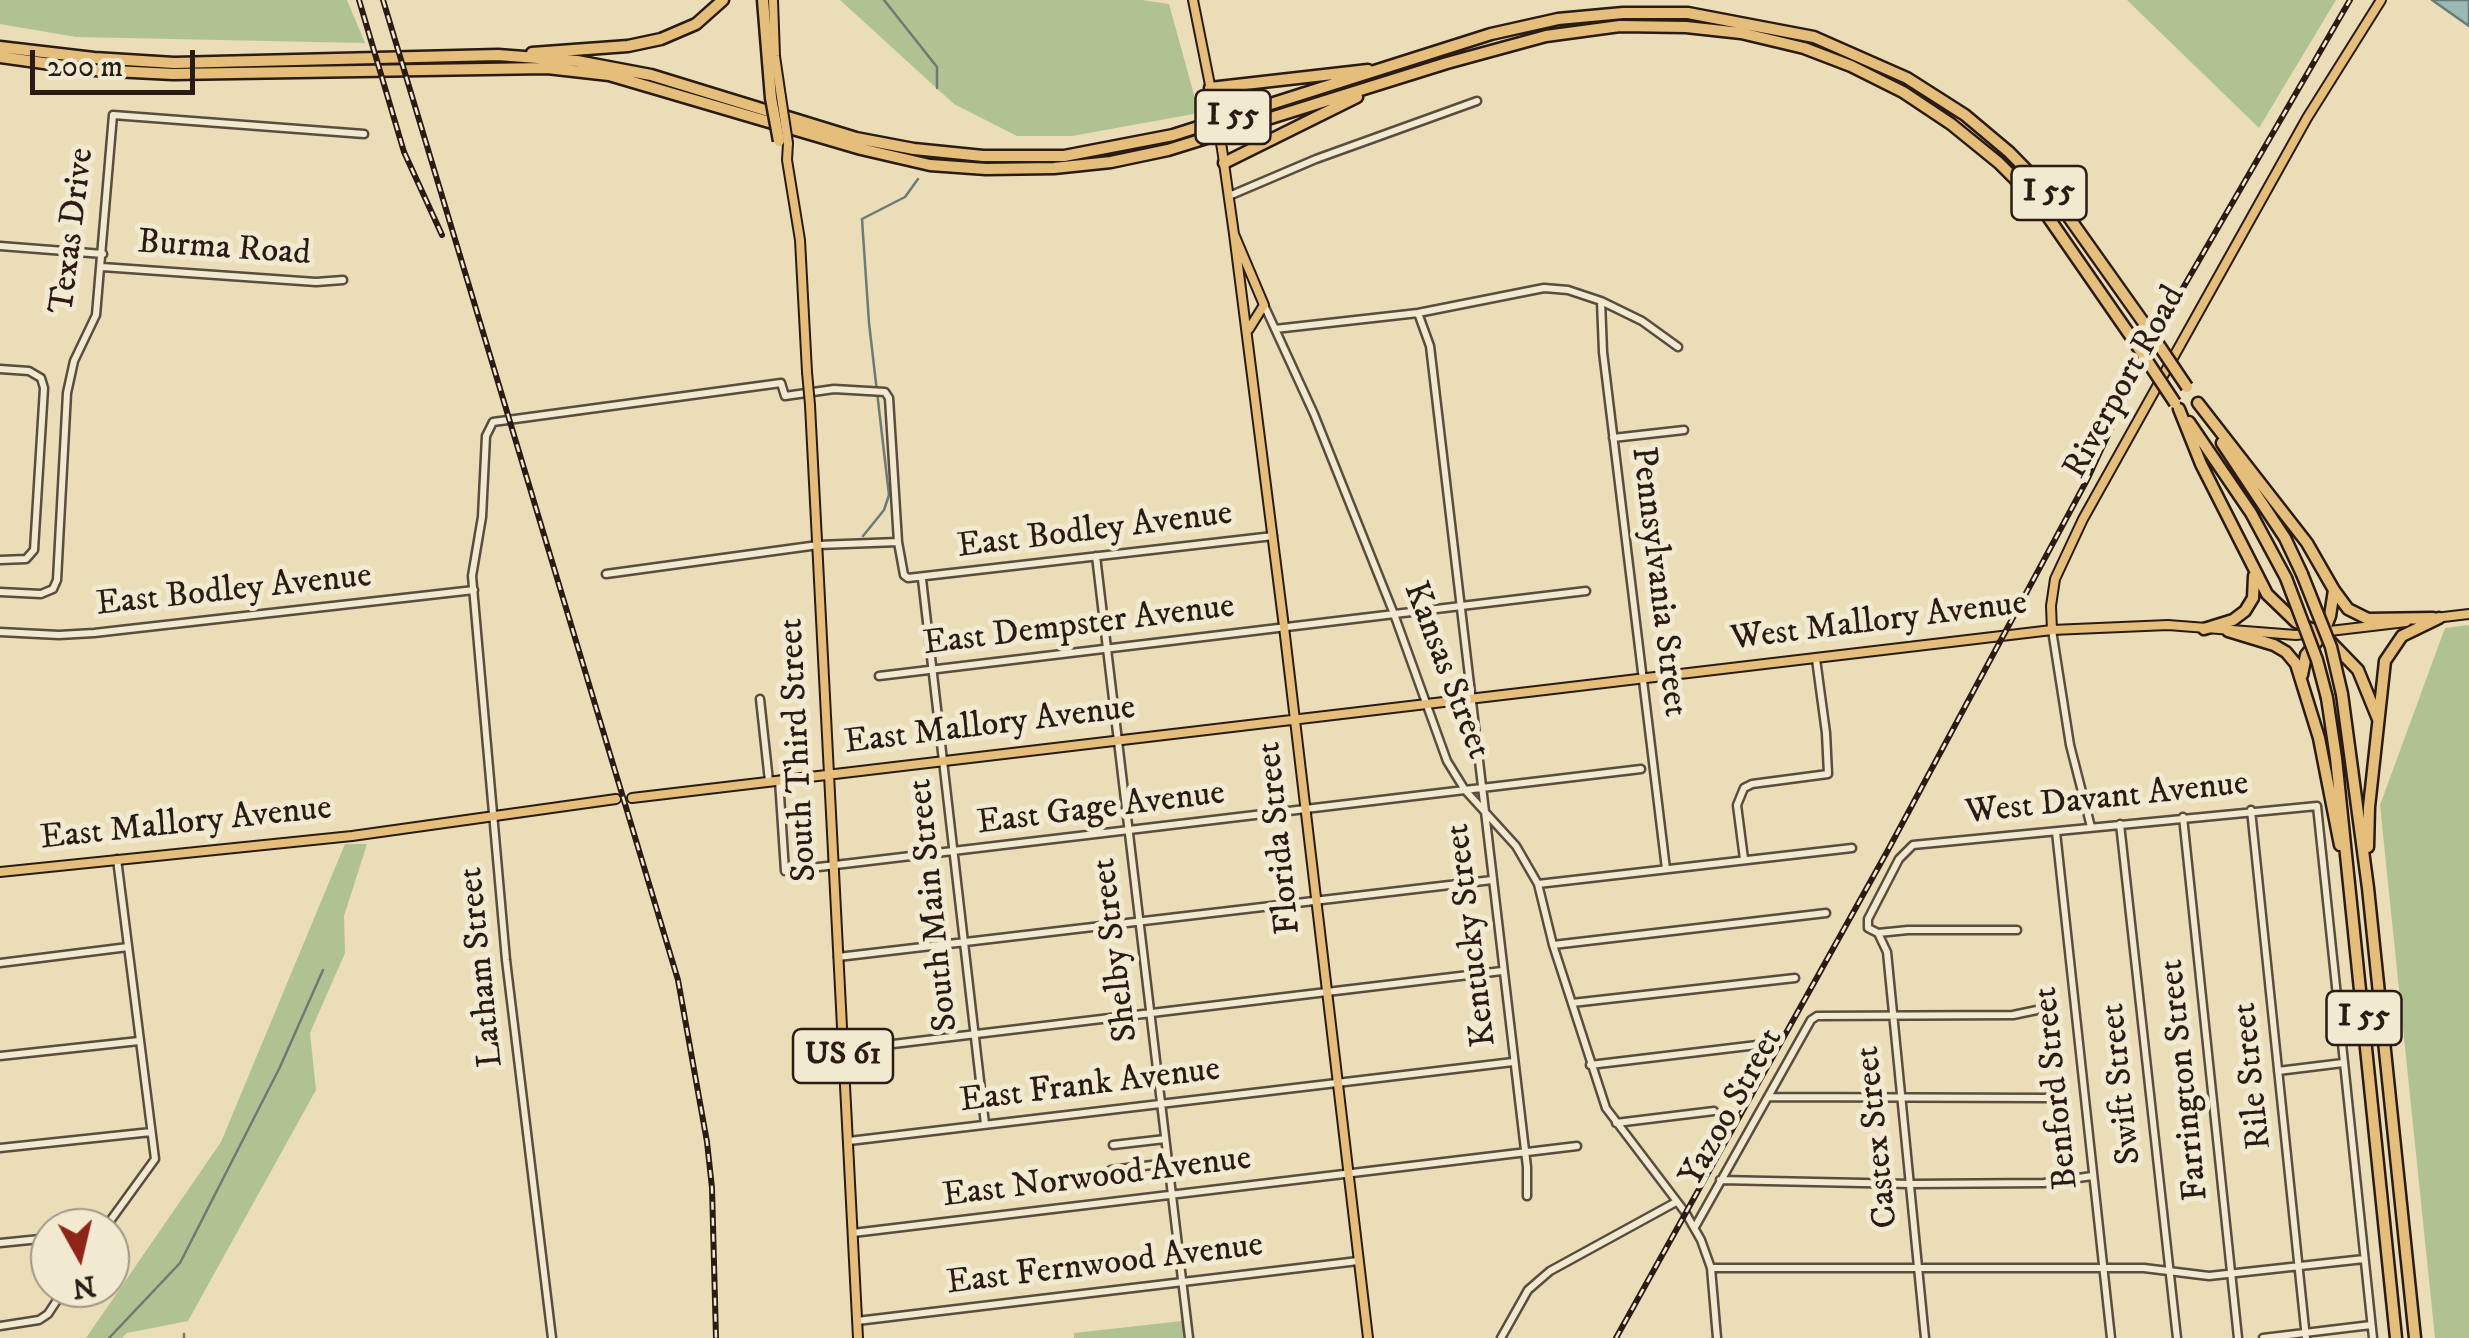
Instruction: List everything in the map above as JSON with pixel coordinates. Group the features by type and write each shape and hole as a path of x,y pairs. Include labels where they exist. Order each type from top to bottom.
{"highway":[{"path":"498,55 628,46 660,39 696,24 723,0"},
{"name":"South Third Street","path":"763,0 783,142"},
{"name":"I 55","path":"0,57 94,70 173,74 548,68 610,75 878,153 930,164 986,169 1112,162 1168,150 1400,71 1491,34 1558,19 1623,13 1688,14 1814,38 1907,78 1965,114 2010,152 2058,202 2237,461 2302,574 2332,647 2368,888 2415,1338"},
{"name":"I 55","path":"0,47 184,63 498,55 576,61 651,75 856,138 983,156 1064,156 1139,143 1400,71 1546,36 1620,26 1686,27 1804,48 1852,66 1903,92 1952,124 2037,201 2251,513 2286,578 2306,626 2327,698 2396,1338"},
{"path":"1210,88 1400,71"},
{"path":"1224,163 1400,71"},
{"path":"2177,406 2201,464 2267,594 2285,614 2323,634 2358,670 2378,719"},
{"path":"2237,461 2307,542 2348,610 2368,619 2439,618"},
{"path":"2204,628 2233,620 2245,611 2255,590 2252,565"},
{"path":"2302,676 2306,655 2323,634 2334,606 2334,590"},
{"path":"2368,888 2369,807 2385,662 2402,636 2439,618"},
{"path":"2228,631 2286,652 2302,676 2350,889"}],"main road":[{"name":"South Third Street","path":"773,0 776,98"},
{"name":"Kansas Street","path":"1193,0 1234,234 1264,305"},
{"name":"Riverport Road","path":"2052,630 2053,587 2082,519 2307,118 2381,0"},
{"name":"South Third Street","path":"783,142 800,240 858,1338"},
{"name":"Florida Street","path":"1234,234 1368,1338"},
{"path":"1248,332 1264,305"},
{"name":"West Mallory Avenue","path":"1295,718 2052,630 2121,625 2323,634 2469,614"},
{"name":"East Mallory Avenue","path":"632,798 1295,718"},
{"name":"East Mallory Avenue","path":"0,872 358,835 616,799"}],"street":[{"path":"1229,196 1316,159 1477,101"},
{"name":"Texas Drive","path":"0,592 41,594 53,589 56,580 67,393 74,361 96,315 113,115 364,134"},
{"name":"Burma Road","path":"0,246 104,254"},
{"name":"Burma Road","path":"102,267 316,282 343,280"},
{"path":"1274,329 1418,313 1544,288 1568,290 1600,300 1642,321 1678,347"},
{"name":"Pennsylvania Street","path":"1600,300 1666,869"},
{"name":"Kansas Street","path":"1264,305 1314,414 1394,614 1447,761 1483,813 1516,846 1538,884 1590,1065 1614,1123 1694,1227 1711,1268 1717,1338"},
{"name":"Kentucky Street","path":"1418,313 1430,346 1527,1196"},
{"path":"0,369 29,371 41,378 44,388 34,550 26,559 0,560"},
{"name":"South Main Street","path":"781,384 785,396 834,389 882,392 890,402 898,542 904,575 922,578 985,1124"},
{"name":"Latham Street","path":"552,1338 506,960 471,569 482,518 486,436 493,422 781,384"},
{"path":"1613,438 1684,430"},
{"name":"East Bodley Avenue","path":"922,578 1273,536"},
{"path":"606,574 818,545 898,542"},
{"name":"Shelby Street","path":"1096,556 1189,1338"},
{"name":"East Bodley Avenue","path":"0,632 86,634 474,590"},
{"name":"East Dempster Avenue","path":"878,676 1586,592"},
{"name":"Riverport Road","path":"2052,630 2070,745 2091,827"},
{"path":"1744,859 1737,806 1744,788 1828,774 1816,659"},
{"path":"760,698 774,780"},
{"name":"East Gage Avenue","path":"774,780 785,872 1641,769"},
{"name":"West Davant Avenue","path":"1878,933 1868,928 1868,919 1898,860 1914,845 2306,804 2318,808 2344,1063"},
{"name":"Rile Street","path":"2251,810 2305,1335"},
{"name":"Farrington Street","path":"2183,817 2238,1338"},
{"name":"Swift Street","path":"2120,824 2177,1338"},
{"name":"Benford Street","path":"2056,832 2111,1338"},
{"path":"1538,884 1852,848"},
{"path":"117,859 155,1159 119,1208"},
{"path":"838,957 1492,880"},
{"path":"1553,945 1826,913"},
{"path":"1878,933 2018,930"},
{"name":"Castex Street","path":"1878,933 1888,952 1924,1338"},
{"path":"0,963 128,947"},
{"path":"843,1050 1502,971"},
{"path":"1572,1003 1795,978"},
{"path":"1892,1014 2013,1015 2037,1010"},
{"name":"Yazoo Street","path":"1694,1227 1811,1020 1817,1016 1892,1014"},
{"path":"0,1056 138,1041"},
{"path":"1590,1065 1757,1045"},
{"name":"East Frank Avenue","path":"849,1141 1513,1062"},
{"path":"2278,1071 2344,1063 2373,1338"},
{"path":"1766,1097 2047,1098"},
{"path":"1614,1123 1714,1111"},
{"path":"0,1148 151,1132"},
{"path":"1113,1145 1166,1138"},
{"name":"East Norwood Avenue","path":"853,1233 1577,1146"},
{"path":"1111,1170 1168,1163"},
{"path":"1720,1180 2044,1183 2092,1176"},
{"path":"1500,1338 1528,1290 1550,1271 1676,1202"},
{"path":"0,1244 30,1240"},
{"path":"1711,1268 2169,1269 2209,1276 2364,1259"},
{"name":"East Fernwood Avenue","path":"858,1321 1358,1261"},
{"path":"0,1326 39,1320 52,1308"},
{"path":"2263,1338 2372,1325"}],"green space":[{"path":"0,0 347,0 365,43 76,37 0,24"},
{"path":"840,0 1142,0 1169,4 1199,113 1072,136 1017,136 954,104"},
{"path":"2127,0 2336,0 2259,128"},
{"path":"2469,625 2469,1338 2435,1338 2380,805 2445,628"},
{"path":"345,844 367,844 344,916 345,953 310,1033 316,1090 188,1321 127,1333 122,1338 86,1338 107,1308 130,1308 130,1274 221,1142"},
{"path":"1182,1321 1184,1338 1074,1338 1074,1333"}],"water":[{"path":"2432,0 2469,0 2469,26"}],"waterway":[{"path":"884,0 937,67 937,88"},
{"path":"863,536 884,510 889,495 869,323 862,219 905,197 918,179"},
{"path":"109,1338 180,1263 280,1067 323,970"}],"railway":[{"path":"359,0 404,152 442,235"},
{"path":"383,0 678,980 712,1188 716,1338"},
{"path":"1616,1338 1888,850 2088,478 2147,350 2350,0"}]}
